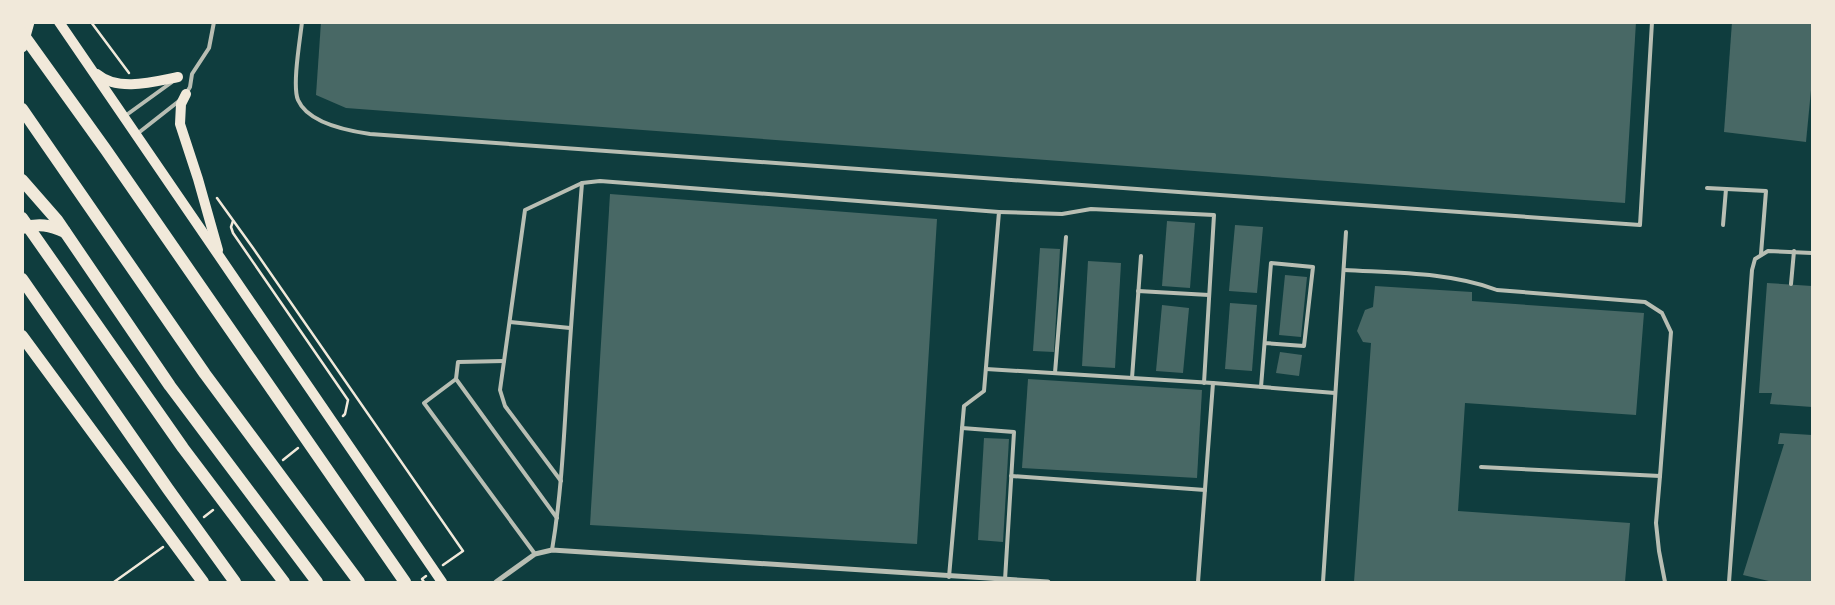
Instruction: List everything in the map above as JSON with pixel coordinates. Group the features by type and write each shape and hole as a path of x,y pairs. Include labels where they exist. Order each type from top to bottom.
{"highway":[{"path":"22,33 106,150 405,582"},
{"path":"22,109 205,374 359,582"},
{"path":"22,180 48,209 65,232 170,386 317,582"},
{"path":"22,218 182,448 284,582"},
{"path":"22,228 39,224 48,225 65,232"},
{"path":"22,279 235,582"},
{"path":"22,336 203,582"}],"main road":[{"path":"23,47 29,22"},
{"path":"59,22 442,582"},
{"path":"92,70 102,78 115,84 148,83 178,78"},
{"path":"186,94 181,104 180,124 198,179 215,242 230,274"}],"street":[{"path":"496,582 535,554 552,550 1048,582"}],"lane":[{"path":"135,135 171,108 186,94 190,87 192,74 209,48 214,22"},
{"path":"302,22 296,87 298,101 309,113 326,123 343,129 370,134 1640,225 1652,22"},
{"path":"123,117 178,78 192,74"},
{"path":"561,481 505,406 500,390 525,210 582,183 600,181 999,212 1062,214 1091,209 1214,215 1204,383"},
{"path":"552,550 558,518 570,328 582,183"},
{"path":"1707,188 1766,191 1761,254"},
{"path":"1723,226 1726,189"},
{"path":"949,576 964,406 984,391 999,212"},
{"path":"1323,582 1346,232"},
{"path":"1055,373 1066,237"},
{"path":"1729,582 1752,270 1756,259 1768,251 1812,253"},
{"path":"1791,284 1794,251"},
{"path":"1132,378 1141,256"},
{"path":"1261,387 1271,263 1313,267 1304,346 1265,342"},
{"path":"1344,270 1424,275 1479,283 1497,290 1645,302 1662,313 1671,332 1656,523 1665,582"},
{"path":"1138,291 1209,295"},
{"path":"510,322 570,328"},
{"path":"504,362 458,362 456,379 558,518"},
{"path":"986,369 1213,383 1335,393"},
{"path":"456,379 424,403 535,554"},
{"path":"1198,582 1213,383"},
{"path":"962,428 1014,432 1005,580"},
{"path":"1481,467 1660,476"},
{"path":"1011,476 1205,490"}],"path":[{"path":"90,22 131,75"},
{"path":"212,192 463,551 422,579 424,582"},
{"path":"234,221 232,230 241,245"}],"building":[{"path":"321,22 1636,22 1625,203 346,108 316,95"},
{"path":"1732,22 1812,22 1812,80 1806,142 1724,132"},
{"path":"610,194 937,219 917,544 590,525"},
{"path":"1167,221 1195,223 1190,288 1162,286"},
{"path":"1235,225 1263,227 1257,293 1229,291"},
{"path":"1040,248 1060,249 1054,352 1033,351"},
{"path":"1088,261 1121,263 1115,368 1082,366"},
{"path":"1285,275 1307,277 1301,337 1279,335"},
{"path":"1767,283 1812,286 1812,407 1770,404 1772,393 1759,393"},
{"path":"1375,286 1472,292 1472,301 1644,313 1636,415 1465,403 1458,511 1630,523 1625,582 1354,582 1371,343 1363,342 1357,331 1365,310 1373,307"},
{"path":"1230,303 1257,305 1252,371 1225,369"},
{"path":"1162,305 1189,308 1183,373 1156,371"},
{"path":"1280,352 1302,355 1299,376 1276,373"},
{"path":"1028,379 1202,390 1197,478 1022,468"},
{"path":"1780,433 1812,435 1812,582 1773,582 1743,575 1784,444 1778,444"},
{"path":"984,438 1009,439 1003,542 978,540"}]}
